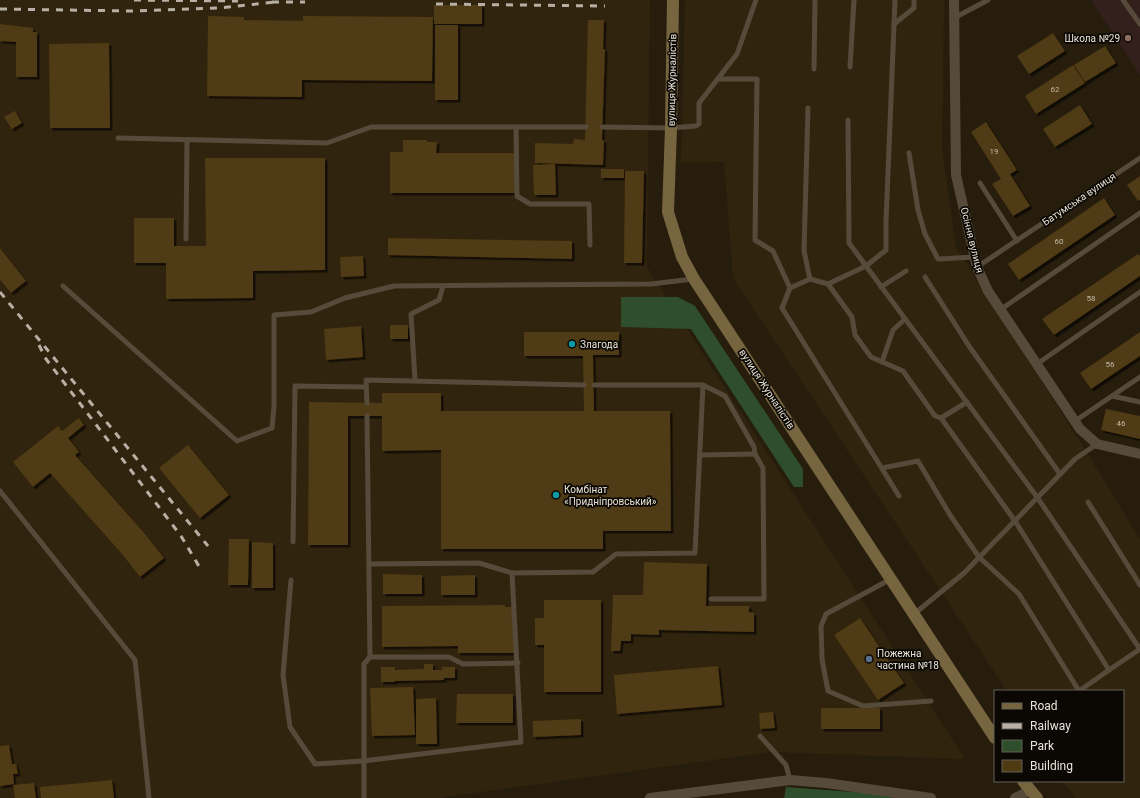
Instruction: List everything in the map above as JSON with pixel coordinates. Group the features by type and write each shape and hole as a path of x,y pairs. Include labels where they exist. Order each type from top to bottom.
{"street":[{"name":"вулиця Журналістів","path":"673,0 668,212 682,257 694,279 994,736"},
{"name":"Осіння вулиця","path":"954,0 956,175 977,268 988,291 1000,310 1080,429 1097,444"},
{"path":"1097,444 1140,454"},
{"path":"650,798 790,780 826,783 931,798"},
{"path":"1015,798 1030,790"}],"lane":[{"path":"602,127 671,128 696,126 699,124 699,103 737,54 756,0"},
{"path":"814,69 815,0"},
{"path":"850,67 854,0"},
{"path":"895,0 886,250 866,266 828,284 810,280 790,288 782,308 899,496"},
{"path":"894,24 914,8 914,0"},
{"path":"954,18 988,0"},
{"path":"1123,0 1140,24"},
{"path":"718,79 757,79 755,240 772,251 790,288"},
{"path":"808,108 804,251 810,280"},
{"path":"848,120 849,243 1037,497 1140,649 1080,690"},
{"path":"118,138 327,143 371,127 586,127"},
{"path":"516,127 517,196 530,204 589,204 590,245"},
{"path":"186,239 187,140"},
{"path":"909,153 918,210 925,234 938,259 975,257"},
{"name":"Батумська вулиця","path":"977,268 1140,158"},
{"path":"980,183 1017,240"},
{"path":"1000,310 1140,212"},
{"path":"882,287 906,271"},
{"path":"925,277 969,346 1060,474"},
{"path":"63,286 237,441 272,428 274,407 274,315 311,312 345,298 394,286 651,284 694,279"},
{"path":"828,284 852,317 855,335 871,357 903,371 935,416 941,418 1015,521 1109,670"},
{"path":"415,380 411,314 439,300 442,286"},
{"path":"1037,364 1140,292"},
{"path":"882,362 893,330 905,319"},
{"path":"1075,421 1140,377"},
{"path":"367,403 366,380 584,385"},
{"path":"594,385 703,385 725,396 754,447 763,468 764,599 711,600"},
{"path":"369,564 479,563 512,573 593,572 616,554 695,553 703,385"},
{"path":"293,542 295,386 366,387"},
{"path":"1112,396 1140,402"},
{"path":"941,418 967,402"},
{"path":"364,798 364,664 370,657 367,416"},
{"path":"914,614 964,573 1075,459 1097,444"},
{"path":"700,455 756,454"},
{"path":"882,468 918,461 950,515 979,557 1019,594 1078,690"},
{"path":"0,491 134,660 149,798"},
{"path":"1088,502 1140,585"},
{"path":"291,580 283,675 290,727 314,764 363,761 522,742 512,573"},
{"path":"891,579 826,614 821,626 822,659 828,691 863,706 931,702"},
{"path":"370,657 449,657 463,664 518,663"},
{"path":"760,736 786,765 790,780"}],"shaded area":[{"path":"0,0 650,0 647,267 965,759 771,752 438,798 0,798"},
{"path":"685,0 944,0 942,149 956,247 1140,539 1140,798 1076,798 1062,782 1124,782 1124,690 1006,690 733,278 724,162 681,163"},
{"name":"Школа №29","path":"1091,0 1140,0 1140,75"}],"green space":[{"path":"621,297 678,297 695,306 803,469 803,487 794,487 691,329 621,327"},
{"path":"786,787 880,794 895,798 784,798"}],"building":[{"path":"434,5 482,5 482,24 434,24"},
{"path":"208,16 244,17 244,20 303,21 303,16 433,17 432,81 302,80 302,97 207,96"},
{"path":"588,20 604,20 603,165 535,163 535,143 573,144 574,139 585,140"},
{"path":"0,24 33,28 33,32 37,32 37,77 16,77 16,42 0,41"},
{"path":"435,25 458,25 458,100 435,100"},
{"path":"1053,33 1065,51 1029,74 1017,56"},
{"path":"109,43 110,128 50,128 49,44"},
{"path":"1105,46 1116,63 1085,82 1074,65"},
{"path":"1073,65 1085,83 1036,114 1025,96"},
{"path":"1080,105 1092,124 1055,147 1043,129"},
{"path":"15,111 22,123 12,129 4,117"},
{"path":"986,122 1017,170 1010,174 1030,206 1013,216 992,184 1001,179 971,132"},
{"path":"403,140 427,140 427,142 437,142 436,153 515,153 515,193 390,193 390,152 403,152"},
{"path":"205,158 325,158 325,270 253,271 253,298 166,299 166,263 134,263 134,218 174,218 174,246 206,246"},
{"path":"555,164 556,195 534,195 533,165"},
{"path":"601,169 624,169 624,178 601,178"},
{"path":"625,171 644,171 642,263 624,263"},
{"path":"1140,176 1140,200 1138,201 1127,185"},
{"path":"1104,198 1115,215 1019,280 1008,264"},
{"path":"388,238 572,241 572,259 388,255"},
{"path":"0,248 26,281 11,293 0,280"},
{"path":"1138,254 1140,256 1140,276 1054,335 1042,319"},
{"path":"363,256 364,276 341,277 340,257"},
{"path":"408,325 408,339 390,339 390,326"},
{"path":"361,326 363,357 326,360 324,329"},
{"name":"Комбінат «Придніпровський»","path":"524,332 619,332 619,355 593,355 594,411 670,411 671,531 603,531 603,549 441,549 441,450 382,451 382,416 348,416 348,545 308,545 309,402 382,403 382,393 441,393 441,411 584,411 583,356 524,356"},
{"path":"1140,332 1140,356 1091,389 1080,373"},
{"path":"1106,409 1140,416 1140,439 1101,430"},
{"path":"79,418 84,425 68,438 79,452 75,455 146,535 164,558 140,577 122,554 50,473 33,487 13,462 58,426 62,431"},
{"path":"188,445 229,495 200,518 159,468"},
{"path":"229,539 249,539 248,585 228,585"},
{"path":"252,542 273,543 273,588 252,588"},
{"path":"644,562 707,564 706,606 749,606 749,612 754,613 754,632 659,630 659,635 631,634 631,641 621,641 620,651 611,651 613,595 643,595"},
{"path":"383,574 422,575 422,594 383,594"},
{"path":"475,575 475,595 441,595 441,576"},
{"path":"544,600 601,600 601,692 544,692 544,645 535,645 535,618 544,618"},
{"path":"505,605 505,607 514,607 514,653 458,653 458,646 382,647 382,606"},
{"name":"Пожежна частина №18","path":"860,618 904,683 878,700 834,635"},
{"path":"424,664 433,664 433,670 442,670 442,667 455,667 455,678 444,678 444,680 381,682 381,667 395,667 395,670 424,669"},
{"path":"718,666 722,705 617,714 614,675"},
{"path":"413,687 415,735 372,736 370,688"},
{"path":"457,694 513,694 513,723 456,723"},
{"path":"436,698 437,744 416,744 416,699"},
{"path":"821,708 880,708 880,729 821,729"},
{"path":"773,712 775,728 760,729 759,713"},
{"path":"581,719 581,735 533,737 533,721"},
{"path":"9,745 12,764 16,764 18,774 13,774 14,784 0,786 0,746"},
{"path":"112,780 114,798 41,798 40,787"},
{"path":"34,783 36,798 15,798 13,785"}],"railway":[{"path":"134,0 238,1"},
{"path":"272,2 305,2"},
{"path":"0,9 131,11 220,8 276,2"},
{"path":"436,4 605,6"},
{"path":"0,292 208,546"},
{"path":"39,345 46,359 181,536 200,568"}],"place":[{"name":"Школа №29","path":"1128,38"},
{"name":"Злагода","path":"572,344"},
{"name":"Комбінат «Придніпровський»","path":"556,495"},
{"name":"Пожежна частина №18","path":"869,659"}]}
